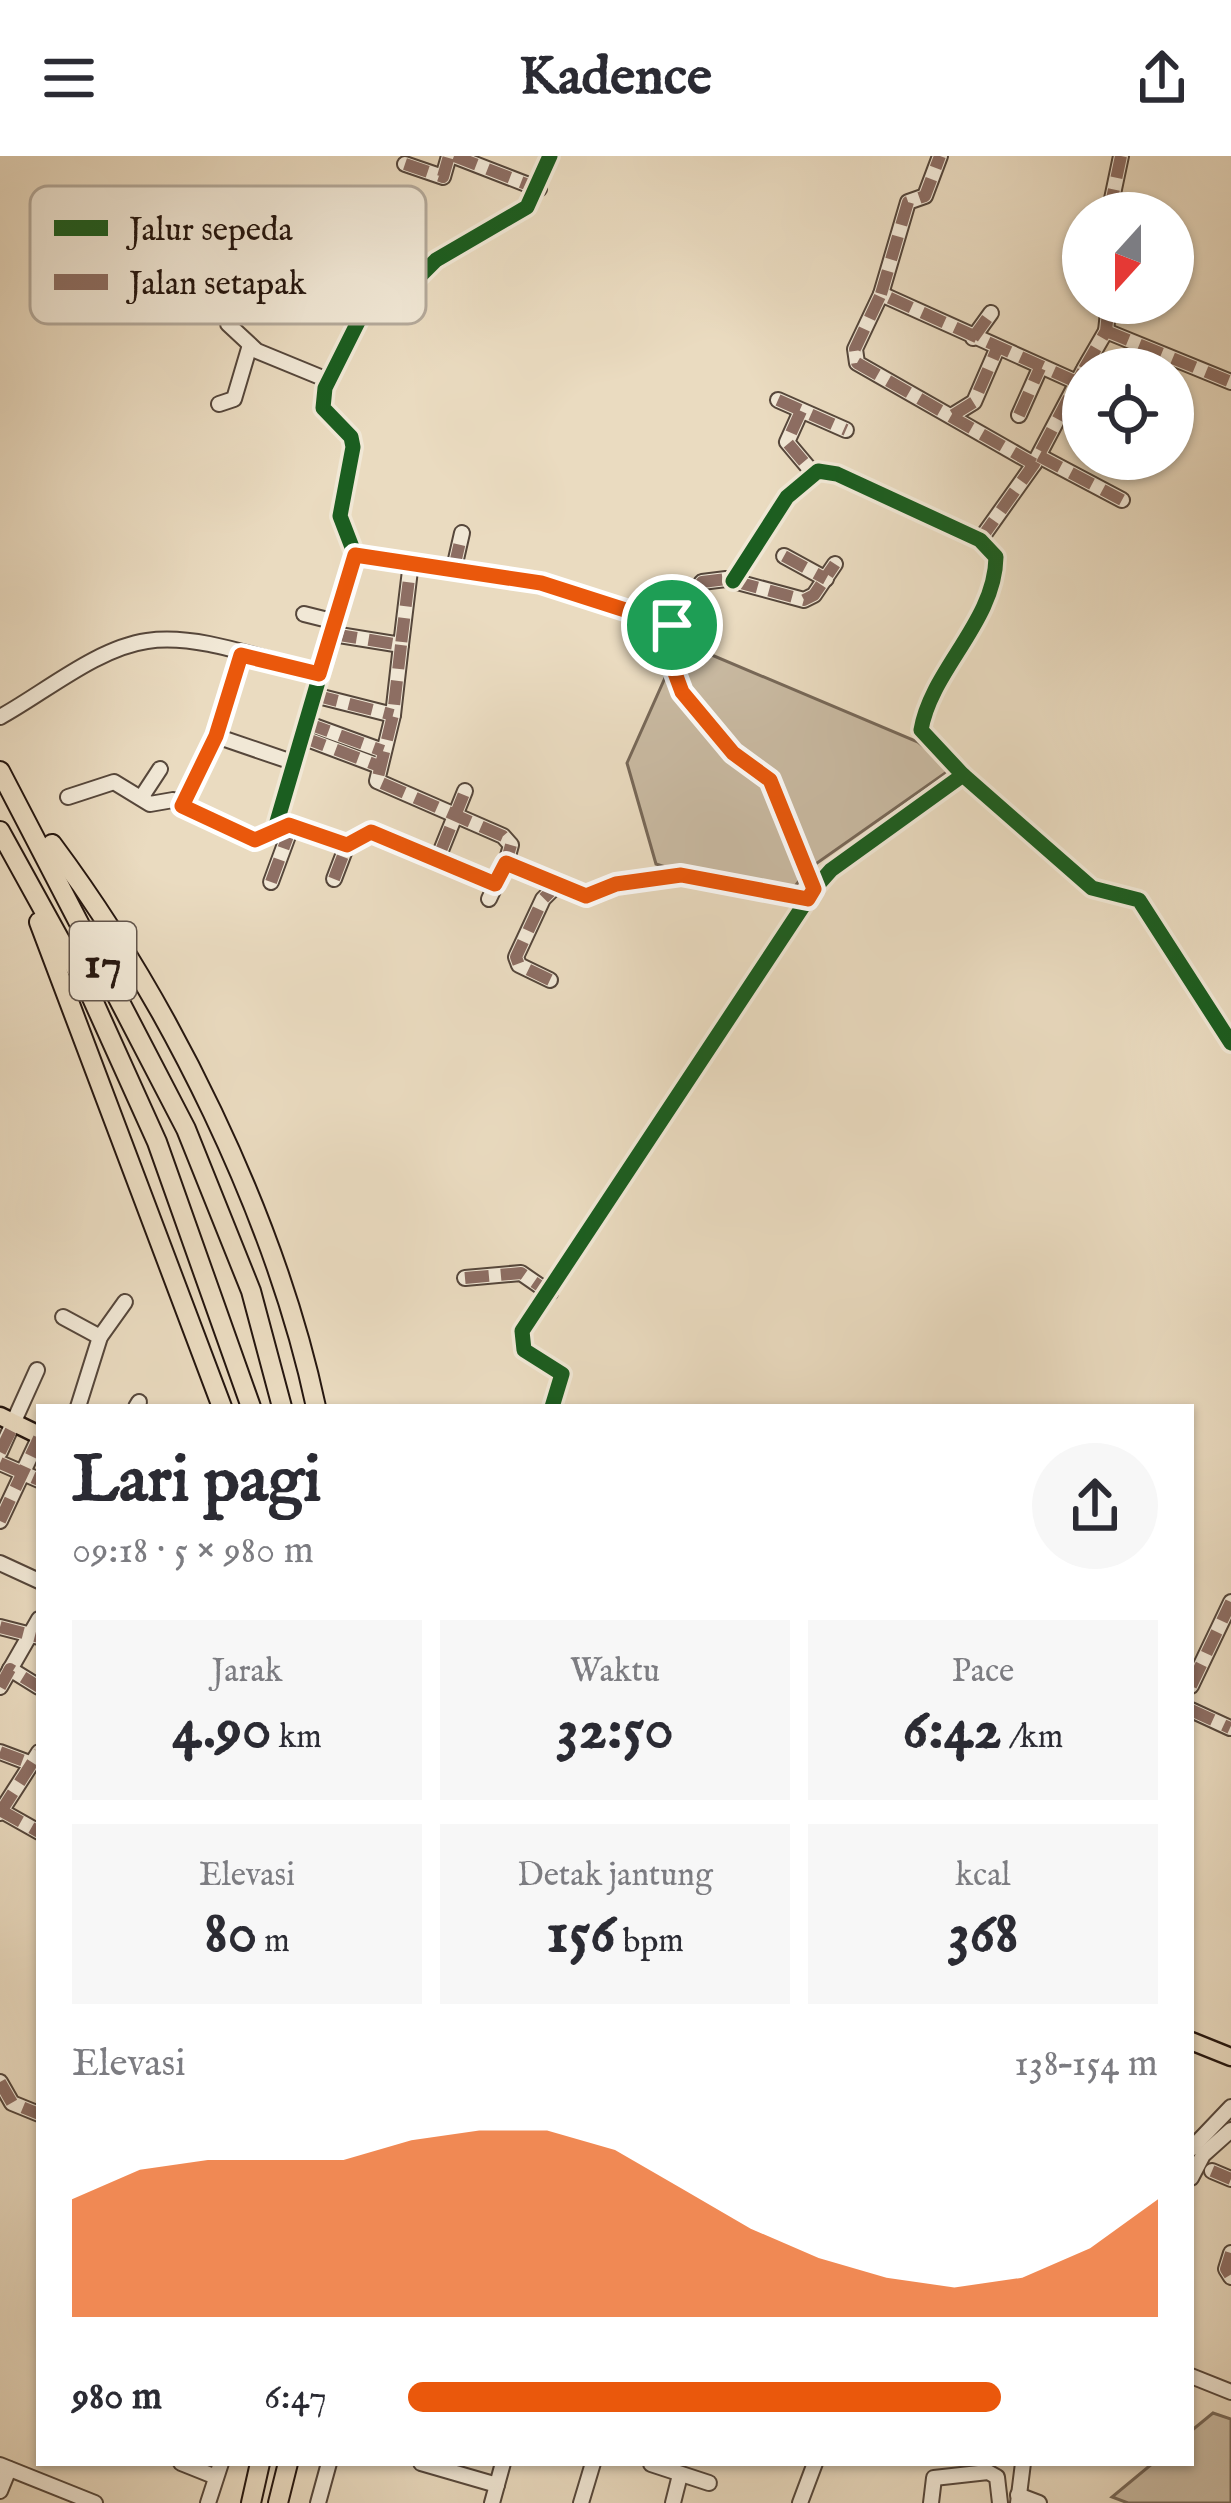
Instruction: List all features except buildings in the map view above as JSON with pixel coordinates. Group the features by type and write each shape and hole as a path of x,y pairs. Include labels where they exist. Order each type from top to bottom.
{"highway":[{"name":"17","path":"0,771 186,1129 250,1291 281,1404"},
{"path":"16,795 80,882 205,1103 268,1249 304,1353 315,1404"},
{"name":"17","path":"4,838 92,998 158,1142 219,1304 250,1404"},
{"path":"4,838 221,1404"},
{"path":"251,2503 259,2466"},
{"path":"278,2503 287,2466"}],"main road":[{"path":"7,1419 36,1434"},
{"path":"1194,2043 1231,2057"}],"street":[{"path":"405,164 443,177 452,156 539,189"},
{"path":"426,270 520,212 539,189 550,156"},
{"path":"940,156 926,196 908,202 901,215 881,294 854,359 1036,460 1122,500"},
{"path":"1113,192 1121,156"},
{"path":"881,294 1040,368 1062,371"},
{"path":"973,338 991,314"},
{"path":"228,324 250,345 330,381"},
{"path":"274,832 355,555 340,516 351,437 322,409 357,324"},
{"path":"1097,348 1106,324"},
{"path":"1106,331 1144,348"},
{"path":"219,404 234,399 250,345"},
{"path":"953,415 974,402 997,349"},
{"path":"1018,415 1040,368"},
{"path":"1194,368 1231,382"},
{"path":"778,400 846,430"},
{"path":"801,411 787,442 813,473"},
{"path":"980,540 1036,460 1062,412"},
{"path":"733,581 787,496 813,473 837,474 980,540 996,557 993,578 981,615 951,661 921,730 963,776 1092,888 1139,900 1231,1043"},
{"path":"454,568 462,532"},
{"path":"355,555 582,593 672,625"},
{"path":"784,556 826,579"},
{"path":"334,879 347,845 371,832 438,858 492,892 506,863 508,840 380,783 411,562"},
{"path":"811,894 770,780 733,753 682,692 672,665 672,625 696,585 733,581 796,601 814,595 835,564"},
{"path":"304,614 334,628 400,645"},
{"path":"0,717 115,652 145,641 181,640 319,674"},
{"path":"182,806 216,736 241,655"},
{"path":"314,695 393,715"},
{"path":"304,730 381,758"},
{"path":"216,736 295,763"},
{"path":"141,798 160,769"},
{"path":"553,1404 560,1371 519,1342 811,894 831,870 963,776"},
{"path":"68,797 81,797 104,782 155,806 167,800 255,840 292,825 347,845"},
{"path":"438,858 465,791"},
{"path":"271,882 292,825"},
{"path":"506,863 556,886 593,896 616,884 681,875 811,894"},
{"path":"550,980 519,965 516,957 543,899 556,886"},
{"path":"465,1277 496,1280 521,1273 550,1294"},
{"path":"79,1404 100,1336 124,1302"},
{"path":"81,1305 69,1319 100,1336"},
{"path":"0,1452 7,1419 37,1370"},
{"path":"0,1521 36,1442"},
{"path":"0,1463 36,1478"},
{"path":"0,1563 36,1580"},
{"path":"1194,1680 1231,1602"},
{"path":"0,1627 34,1635 0,1687"},
{"path":"10,1670 36,1685"},
{"path":"1194,1711 1230,1728"},
{"path":"0,1752 36,1758"},
{"path":"36,1759 0,1811 36,1830"},
{"path":"0,2083 12,2103 36,2113"},
{"path":"1194,2146 1231,2107"},
{"path":"1194,2169 1231,2130"},
{"path":"1212,2171 1231,2179"},
{"path":"1231,2253 1226,2269 1231,2277"},
{"path":"1194,2377 1231,2392"},
{"path":"318,2503 328,2466"},
{"path":"431,2466 497,2485"},
{"path":"492,2503 502,2466"},
{"path":"581,2503 592,2466"},
{"path":"656,2466 709,2483"},
{"path":"800,2503 814,2466"},
{"path":"1023,2466 1018,2499 1040,2503"},
{"path":"0,2492 4,2467 95,2503"},
{"path":"208,2503 218,2470"},
{"path":"931,2503 934,2478 988,2472 997,2477 1000,2503"},
{"path":"673,2503 680,2475"}],"shaded area":[{"path":"681,642 918,742 951,769 807,870 782,904 656,864 627,763"},
{"path":"1213,2413 1231,2419 1231,2503 1128,2503 1112,2497 1149,2466 1194,2466 1194,2429"}],"marked path":[{"path":"405,164 443,177 449,156"},
{"path":"454,156 539,189"},
{"path":"881,294 908,202 925,196 940,156"},
{"path":"1113,192 1121,156"},
{"path":"1034,464 857,363 855,349 881,294 1062,376"},
{"path":"973,338 991,313"},
{"path":"1096,348 1107,324"},
{"path":"1106,331 1231,382"},
{"path":"953,415 974,402 997,349"},
{"path":"1019,415 1040,368"},
{"path":"778,400 846,430"},
{"path":"801,411 787,442 813,473"},
{"path":"980,540 1034,464 1062,411"},
{"path":"1039,456 1122,500"},
{"path":"454,568 462,533"},
{"path":"355,555 541,583 672,625"},
{"path":"784,556 826,579"},
{"path":"333,634 401,645 411,562"},
{"path":"815,888 770,780 727,746 682,692 672,665 672,625 702,582 726,579 804,600 814,595 835,564"},
{"path":"401,645 393,715 377,781 503,836 511,845 506,863 586,896 616,884 681,875 808,899"},
{"path":"182,806 216,736 241,655"},
{"path":"314,695 393,715"},
{"path":"306,723 383,751"},
{"path":"302,737 379,766"},
{"path":"334,879 347,845 368,832 438,858 465,791"},
{"path":"274,832 292,825 347,845"},
{"path":"271,882 292,825"},
{"path":"438,858 495,884"},
{"path":"550,980 519,965 516,957 543,899 556,886"},
{"path":"465,1278 521,1273 550,1293"},
{"path":"0,1452 15,1422"},
{"path":"0,1521 36,1444"},
{"path":"0,1463 36,1479"},
{"path":"1194,1680 1231,1602"},
{"path":"0,1627 36,1636"},
{"path":"0,1687 10,1669 36,1685"},
{"path":"1194,1711 1230,1728"},
{"path":"0,1752 32,1764"},
{"path":"0,1813 36,1757"},
{"path":"0,1810 36,1830"},
{"path":"0,2082 12,2103 36,2113"},
{"path":"1212,2171 1231,2179"},
{"path":"1231,2253 1226,2269 1231,2277"}],"cycle path":[{"path":"426,270 527,207 550,156"},
{"path":"274,832 355,555 340,516 351,437 323,408 325,388 357,324"},
{"path":"733,581 787,497 818,471 837,474 980,540 996,557 993,581 937,687 921,730 963,775 1092,888 1139,900 1231,1043"},
{"path":"553,1404 562,1374 524,1350 522,1331 815,888 831,870 963,775"}],"route":[{"path":"355,555 541,583 672,625 672,665 682,692 733,753 760,768 770,780 814,889 808,899 681,875 616,884 586,896 506,863 495,884 371,832 347,845 289,825 255,840 182,806 216,736 241,655 319,674 355,555"}]}
